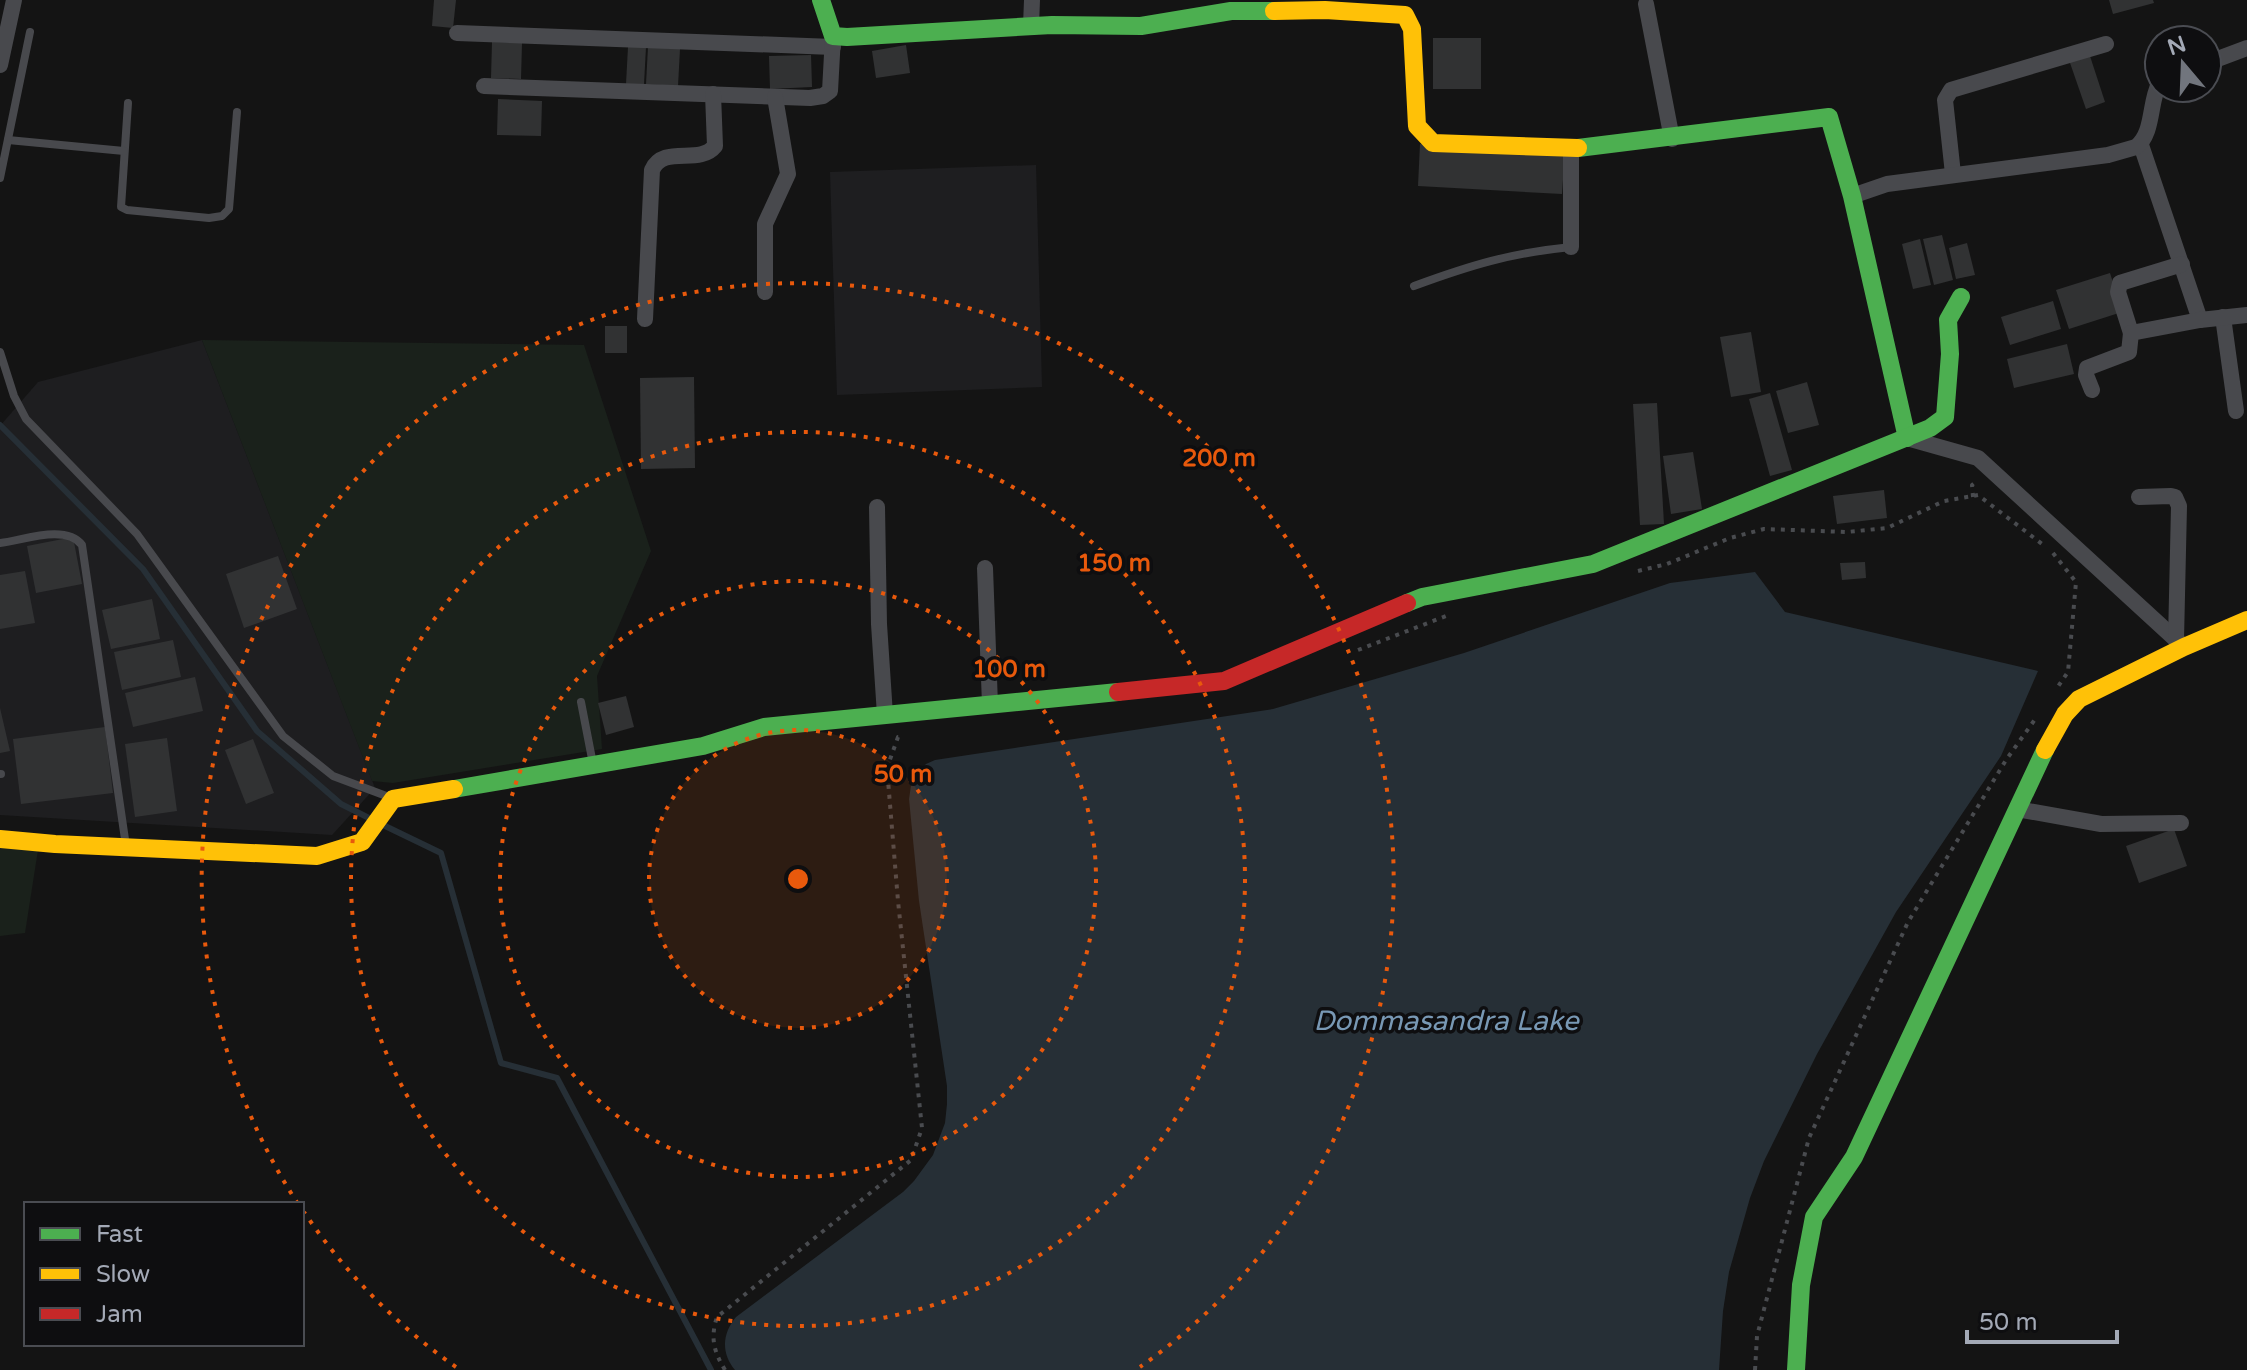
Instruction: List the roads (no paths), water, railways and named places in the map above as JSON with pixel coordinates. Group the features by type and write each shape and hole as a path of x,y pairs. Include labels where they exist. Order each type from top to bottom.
{"street":[{"path":"0,65 14,0"},
{"path":"484,86 775,97 823,96 830,91 833,42 821,0"},
{"path":"1031,26 1032,0"},
{"path":"1646,4 1672,139"},
{"path":"457,33 833,42 1031,26 1141,26 1231,11 1325,10 1405,15 1412,29 1417,126 1433,143 1571,149 1672,139 1829,117 1852,196 1907,438"},
{"path":"1953,174 1945,100 1951,90 2106,44"},
{"path":"2223,57 2247,48"},
{"path":"645,319 652,170 664,158 711,151 715,146 713,94"},
{"path":"765,292 765,224 788,174 775,97"},
{"path":"2154,104 2141,145 2200,320"},
{"path":"1852,196 1887,184 2108,155 2141,145"},
{"path":"1571,149 1571,247"},
{"path":"2092,390 2086,375 2087,368 2129,352 2131,333 2118,292 2120,283 2182,264"},
{"path":"0,839 317,856 362,842 393,799 703,746 764,727 1224,681 1422,597 1593,564 1930,428 1945,417 1950,354 1948,320 1961,297"},
{"path":"2131,333 2247,315"},
{"path":"2223,317 2236,411"},
{"path":"1907,438 1978,458 2180,644"},
{"path":"2139,497 2171,496 2175,497 2179,506 2180,644"},
{"path":"877,507 879,624 885,715"},
{"path":"985,568 990,705"},
{"path":"1796,1370 1801,1285 1814,1217 1854,1157 2017,809 2065,714 2079,699 2180,644 2247,620"},
{"path":"2017,809 2101,824 2181,823"}],"lane":[{"path":"0,178 30,32"},
{"path":"128,103 121,207 209,218 222,216 229,209 237,112"},
{"path":"8,140 124,151"},
{"path":"1414,286 1483,261 1529,251 1571,247"},
{"path":"0,352 14,396 26,419 137,534 283,736 333,776 393,799"},
{"path":"0,543 64,533 75,537 82,545 127,848"},
{"path":"581,702 593,764"}],"water":[{"name":"Dommasandra Lake","path":"1755,572 1785,612 2038,671 2001,756 1896,912 1817,1054 1764,1161 1729,1272 1719,1370 735,1370 730,1364 725,1344 728,1330 736,1317 903,1192 933,1155 945,1123 947,1086 919,901 909,799 912,779 926,764 935,760 1273,709 1464,653 1670,583"}],"waterway":[{"path":"0,425 143,569 257,731 341,804 373,820"},
{"path":"383,825 441,853 501,1063 557,1078 711,1370"}]}
